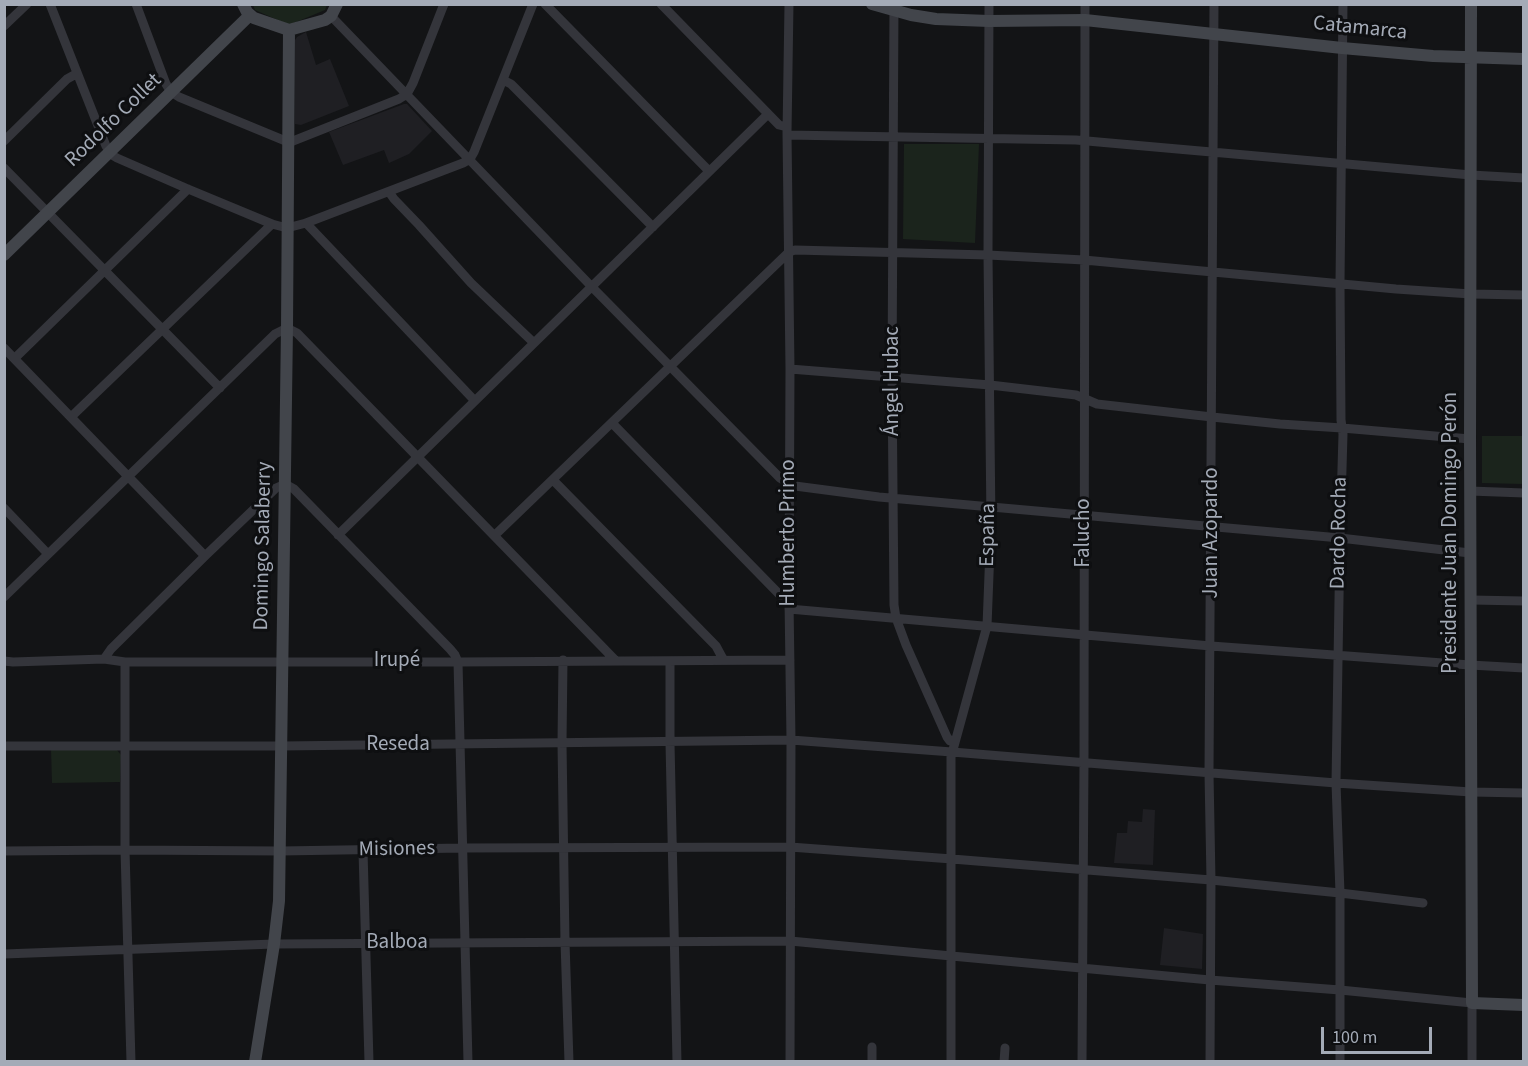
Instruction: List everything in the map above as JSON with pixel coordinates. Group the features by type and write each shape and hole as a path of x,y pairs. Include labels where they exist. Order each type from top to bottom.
{"street":[{"path":"4,26 27,4"},
{"path":"50,4 109,152 117,158 188,189 287,228 389,192 470,159 533,4"},
{"path":"136,4 171,93 288,142 407,94 444,4"},
{"path":"247,10 254,18 289,30 325,20 331,16 338,4"},
{"path":"545,4 709,171"},
{"path":"662,4 778,125 788,131 894,138 1084,141 1471,175 1524,177"},
{"name":"Humberto Primo","path":"789,4 790,1062"},
{"name":"Catamarca","path":"872,4 894,8 911,15 936,19 1085,20 1342,48 1433,56 1524,59"},
{"name":"España","path":"951,1062 953,747 987,626 991,523 988,255 989,4"},
{"name":"Falucho","path":"1082,1062 1085,4"},
{"name":"Juan Azopardo","path":"1210,1062 1209,772 1214,4"},
{"name":"Dardo Rocha","path":"1340,1062 1340,893 1336,783 1342,428 1340,283 1344,4"},
{"name":"Presidente Juan Domingo Perón","path":"1471,4 1472,1062"},
{"name":"Ángel Hubac","path":"894,8 892,377 894,605 896,618 953,747"},
{"name":"Rodolfo Collet","path":"4,255 171,93 247,10"},
{"path":"331,16 592,287 780,478 789,484 894,498 1084,514 1470,552"},
{"name":"Domingo Salaberry","path":"255,1062 279,909 289,30"},
{"path":"4,141 76,74"},
{"path":"503,80 511,84 654,227"},
{"path":"338,535 768,114"},
{"path":"4,168 220,388"},
{"path":"15,358 188,189"},
{"path":"389,192 471,283 534,343"},
{"path":"306,223 475,401"},
{"path":"71,417 272,224"},
{"path":"495,535 789,252 795,250 894,251 1084,260 1471,294 1524,295"},
{"path":"4,597 275,334 287,327 297,333 615,660"},
{"path":"4,348 205,556"},
{"path":"790,369 990,385 1076,395 1097,404 1212,417 1470,439"},
{"path":"612,423 789,604 896,618 1084,635 1338,656 1524,668"},
{"path":"553,480 716,646 723,659"},
{"path":"104,659 111,649 205,556 276,488 285,484 294,489 455,654 458,662 468,1062"},
{"path":"1470,491 1524,493"},
{"path":"4,508 48,554"},
{"path":"1471,600 1524,601"},
{"name":"Irupé","path":"4,661 104,659 125,662 790,660"},
{"path":"563,660 562,743 570,1062"},
{"path":"670,661 677,1062"},
{"path":"125,662 125,850 131,1062"},
{"name":"Reseda","path":"4,746 281,746 791,740 953,747 1084,763 1336,783 1471,792 1524,793"},
{"name":"Misiones","path":"4,851 280,852 462,848 790,847 1211,880 1423,903"},
{"path":"363,850 369,1062"},
{"name":"Balboa","path":"4,954 274,944 790,941 1472,1003"},
{"path":"1472,1003 1524,1005"},
{"path":"872,1047 872,1062"},
{"path":"1004,1062 1005,1048"}],"shaded area":[{"path":"253,5 327,5 325,10 289,25 255,10"},
{"path":"306,32 316,65 330,59 349,106 301,125 295,124 295,40"},
{"path":"407,104 432,131 409,154 389,163 384,150 343,165 329,132"},
{"path":"904,144 979,144 975,243 903,239"},
{"path":"1482,436 1523,436 1523,484 1482,483"},
{"path":"51,749 117,750 121,755 120,782 52,783"},
{"path":"1143,809 1155,810 1153,865 1114,863 1117,833 1127,833 1128,821 1142,822"},
{"path":"1164,928 1203,934 1202,969 1160,965"}]}
